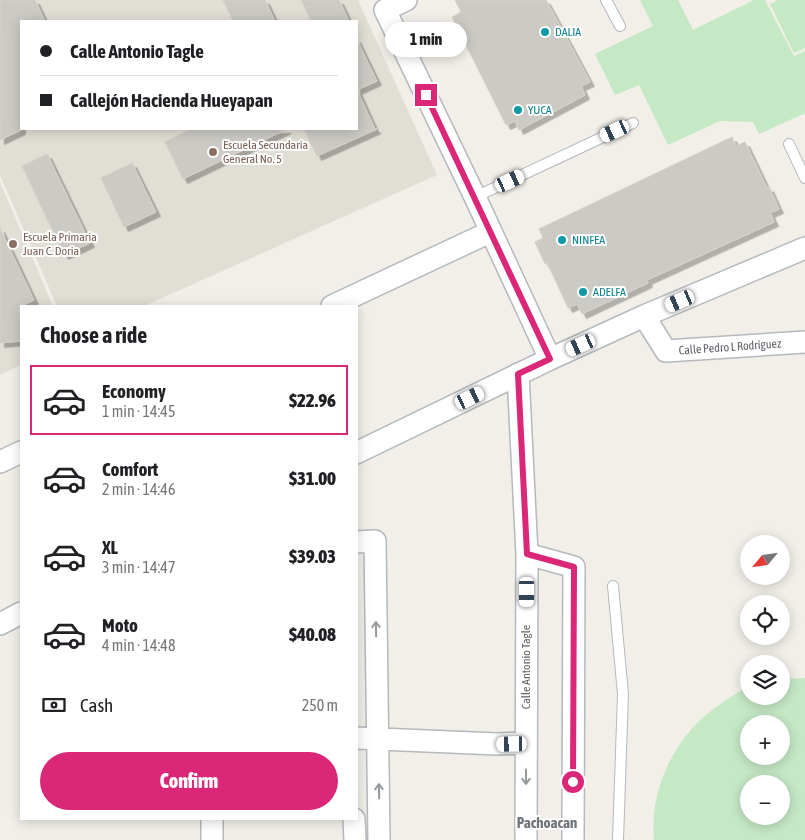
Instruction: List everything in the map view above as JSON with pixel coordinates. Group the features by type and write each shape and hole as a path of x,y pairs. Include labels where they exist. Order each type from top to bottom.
{"street":[{"path":"406,0 385,10 550,359"},
{"path":"334,305 490,232"},
{"path":"358,452 518,374 644,316 805,248"},
{"name":"Calle Pedro L Rodríguez","path":"644,316 666,351 805,342"},
{"name":"Calle Antonio Tagle","path":"518,374 527,554 526,840"},
{"path":"0,462 20,452"},
{"path":"358,542 375,541 380,840"},
{"path":"527,554 574,567 573,840"},
{"path":"0,624 20,614"},
{"path":"358,738 497,744 526,743"},
{"path":"212,820 212,840"},
{"path":"354,820 355,840"}],"lane":[{"path":"606,0 620,26"},
{"path":"475,197 633,123"},
{"path":"788,144 805,178"},
{"path":"613,586 623,694 618,840"}],"shaded area":[{"name":"Escuela Secundaria General No. 5","path":"0,0 358,0 437,175 146,305 57,305 0,175"},
{"name":"Escuela Primaria Juan C. Doria","path":"0,182 53,305 20,305 20,365 0,375"}],"green space":[{"path":"640,0 678,0 693,30 754,0 765,0 794,56 805,51 805,113 759,134 753,122 720,121 668,145 639,85 615,95 595,54 653,26"},
{"path":"778,0 805,0 805,48 794,53 770,4"},
{"path":"805,678 805,840 654,840 656,800 669,762 679,745 692,729 706,715 740,692 740,705 790,705 790,679"}],"building":[{"path":"0,0 35,0 45,20 20,20 21,130 0,140"},
{"path":"223,0 265,0 275,20 233,20"},
{"path":"301,0 339,0 349,20 311,20"},
{"path":"455,0 546,0 590,82 581,86 585,95 519,130 515,121 506,125 452,17 461,12"},
{"path":"358,42 377,81 358,90"},
{"path":"358,92 375,129 377,129 317,156 304,130 358,130"},
{"path":"189,130 285,130 183,179 165,142"},
{"path":"732,137 736,146 745,142 767,188 769,187 779,209 770,213 774,222 647,280 648,283 582,314 577,304 568,308 547,262 545,264 535,242 543,238 539,229"},
{"path":"47,154 90,243 64,255 22,166"},
{"path":"132,163 156,212 124,227 101,178"},
{"path":"0,228 34,300 19,307 20,341 0,343"}],"place":[{"name":"DALIA","path":"545,32"},
{"name":"YUCA","path":"518,110"},
{"name":"Escuela Secundaria General No. 5","path":"213,152"},
{"name":"NINFEA","path":"562,240"},
{"name":"Escuela Primaria Juan C. Doria","path":"13,244"},
{"name":"ADELFA","path":"583,292"}],"district":[{"name":"Pachoacan","path":"547,823"}],"route":[{"path":"426,95 550,359 518,374 527,554 574,567 573,782"}]}
